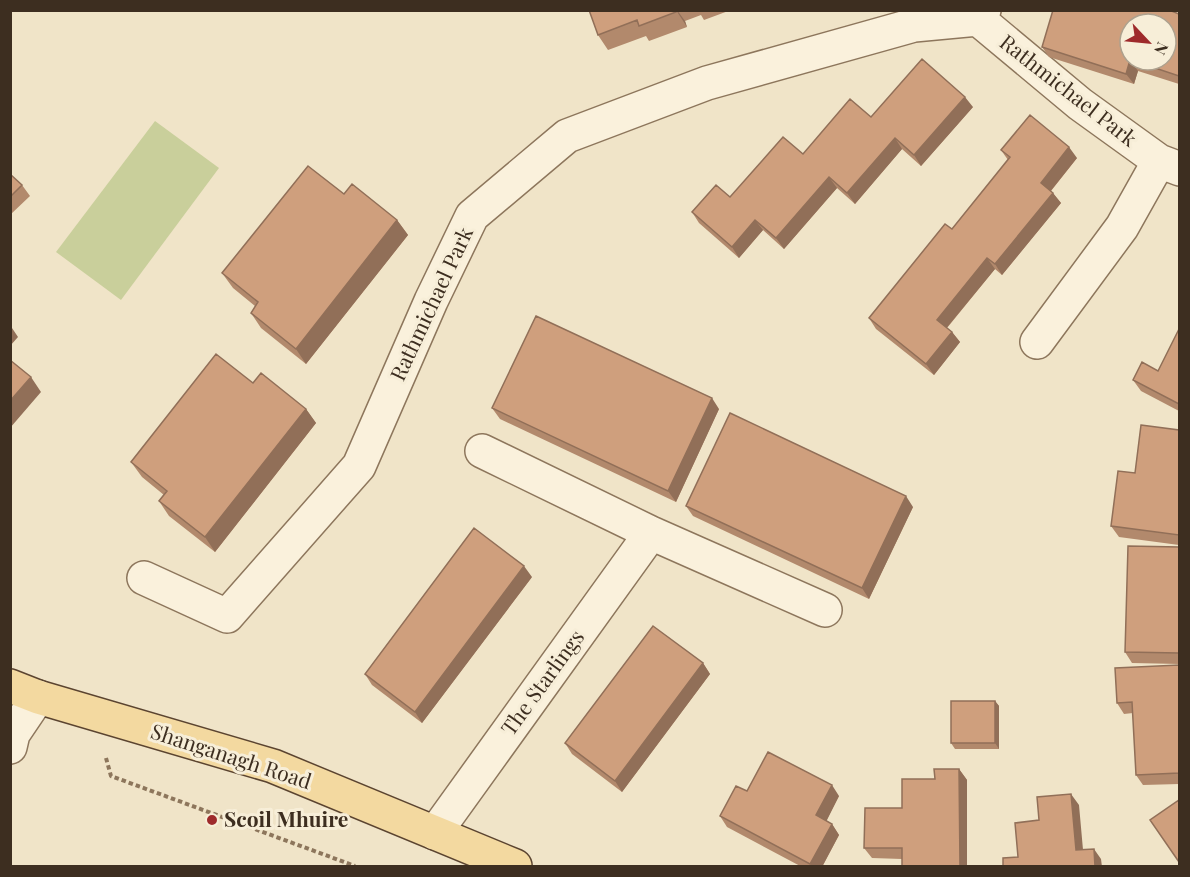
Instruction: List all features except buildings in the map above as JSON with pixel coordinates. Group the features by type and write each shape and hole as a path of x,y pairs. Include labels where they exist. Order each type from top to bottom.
{"main road":[{"name":"Shanganagh Road","path":"24,691 273,766 515,867"}],"street":[{"name":"Rathmichael Park","path":"144,578 227,616 359,466 431,301 472,216 567,136 707,83 914,25 981,15 1080,104 1169,165 1037,342"},
{"path":"482,451 651,533 825,610"},
{"name":"The Starlings","path":"435,833 651,533"},
{"path":"10,747 24,691"}],"path":[{"path":"92,713 111,776 355,867"}],"green space":[{"path":"155,121 219,168 121,300 56,252"}],"place":[{"name":"Scoil Mhuire","path":"212,820"}]}
